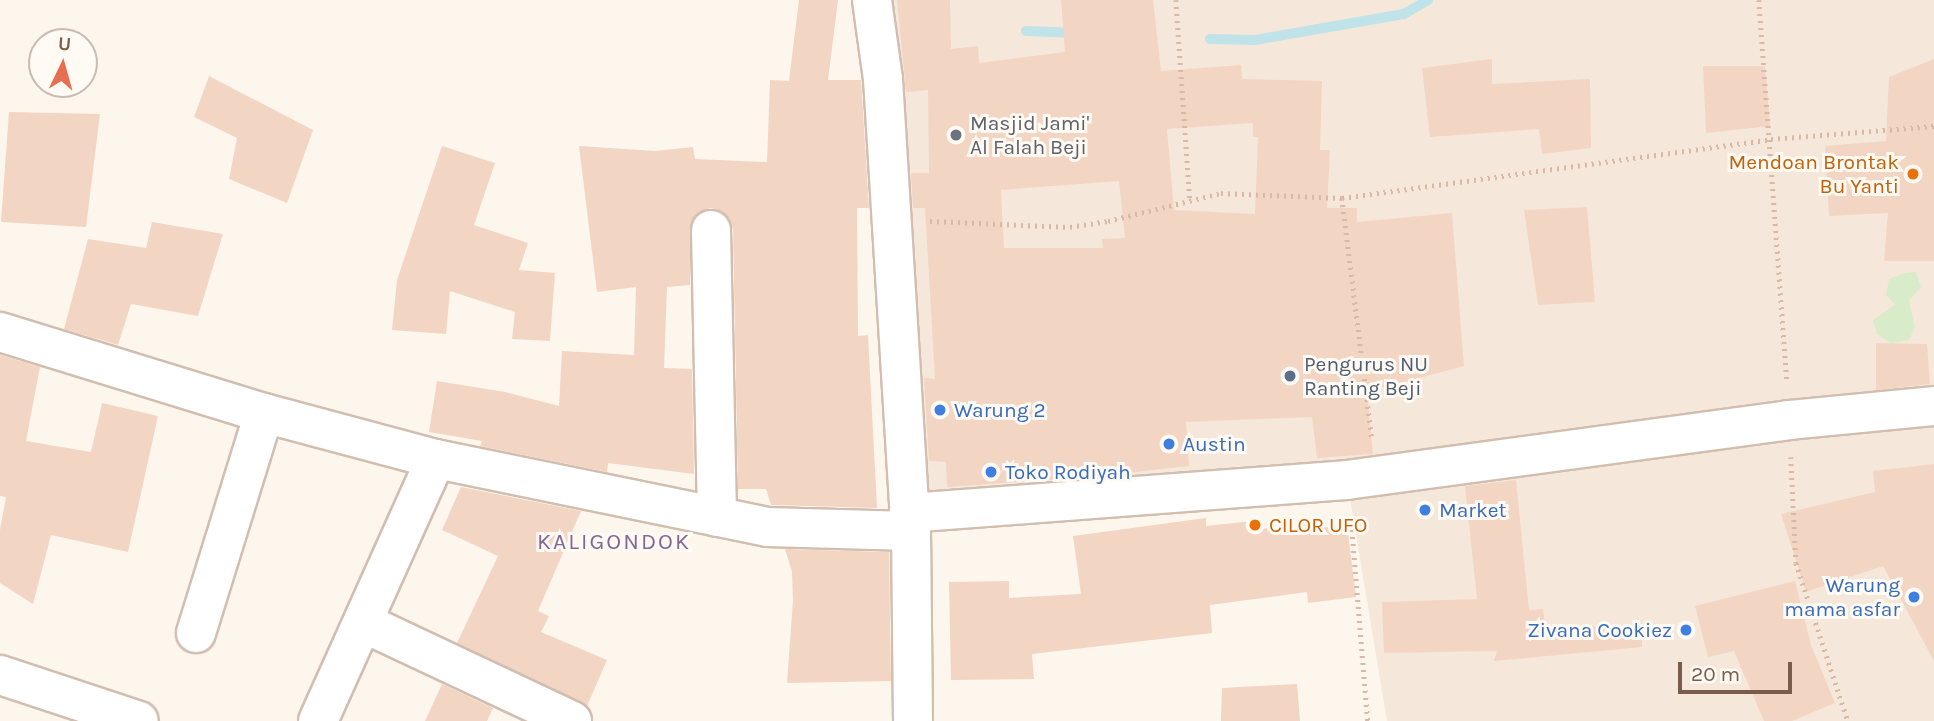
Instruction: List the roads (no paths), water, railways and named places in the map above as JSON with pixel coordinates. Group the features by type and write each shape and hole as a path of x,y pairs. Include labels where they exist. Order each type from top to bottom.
{"street":[{"path":"873,0 883,79 910,522 913,721"},
{"path":"711,230 717,517"},
{"path":"0,332 264,413 436,459 767,527 910,522 1361,477 1789,420 1934,406"},
{"path":"197,633 264,413"},
{"path":"318,721 436,459"},
{"path":"364,623 572,721"},
{"path":"0,674 139,721"}],"waterway":[{"path":"1210,39 1255,40 1404,14 1428,0"},
{"path":"1026,31 1076,33"}],"place":[{"name":"Masjid Jami' Al Falah Beji","path":"956,135"},
{"name":"Mendoan Brontak Bu Yanti","path":"1913,174"},
{"name":"Pengurus NU Ranting Beji","path":"1290,376"},
{"name":"Warung 2","path":"940,410"},
{"name":"Austin","path":"1169,444"},
{"name":"Toko Rodiyah","path":"991,472"},
{"name":"Market","path":"1425,510"},
{"name":"CILOR UFO","path":"1255,525"},
{"name":"Warung mama asfar","path":"1914,597"},
{"name":"Zivana Cookiez","path":"1686,630"}],"district":[{"name":"KALIGONDOK","path":"614,542"}]}
